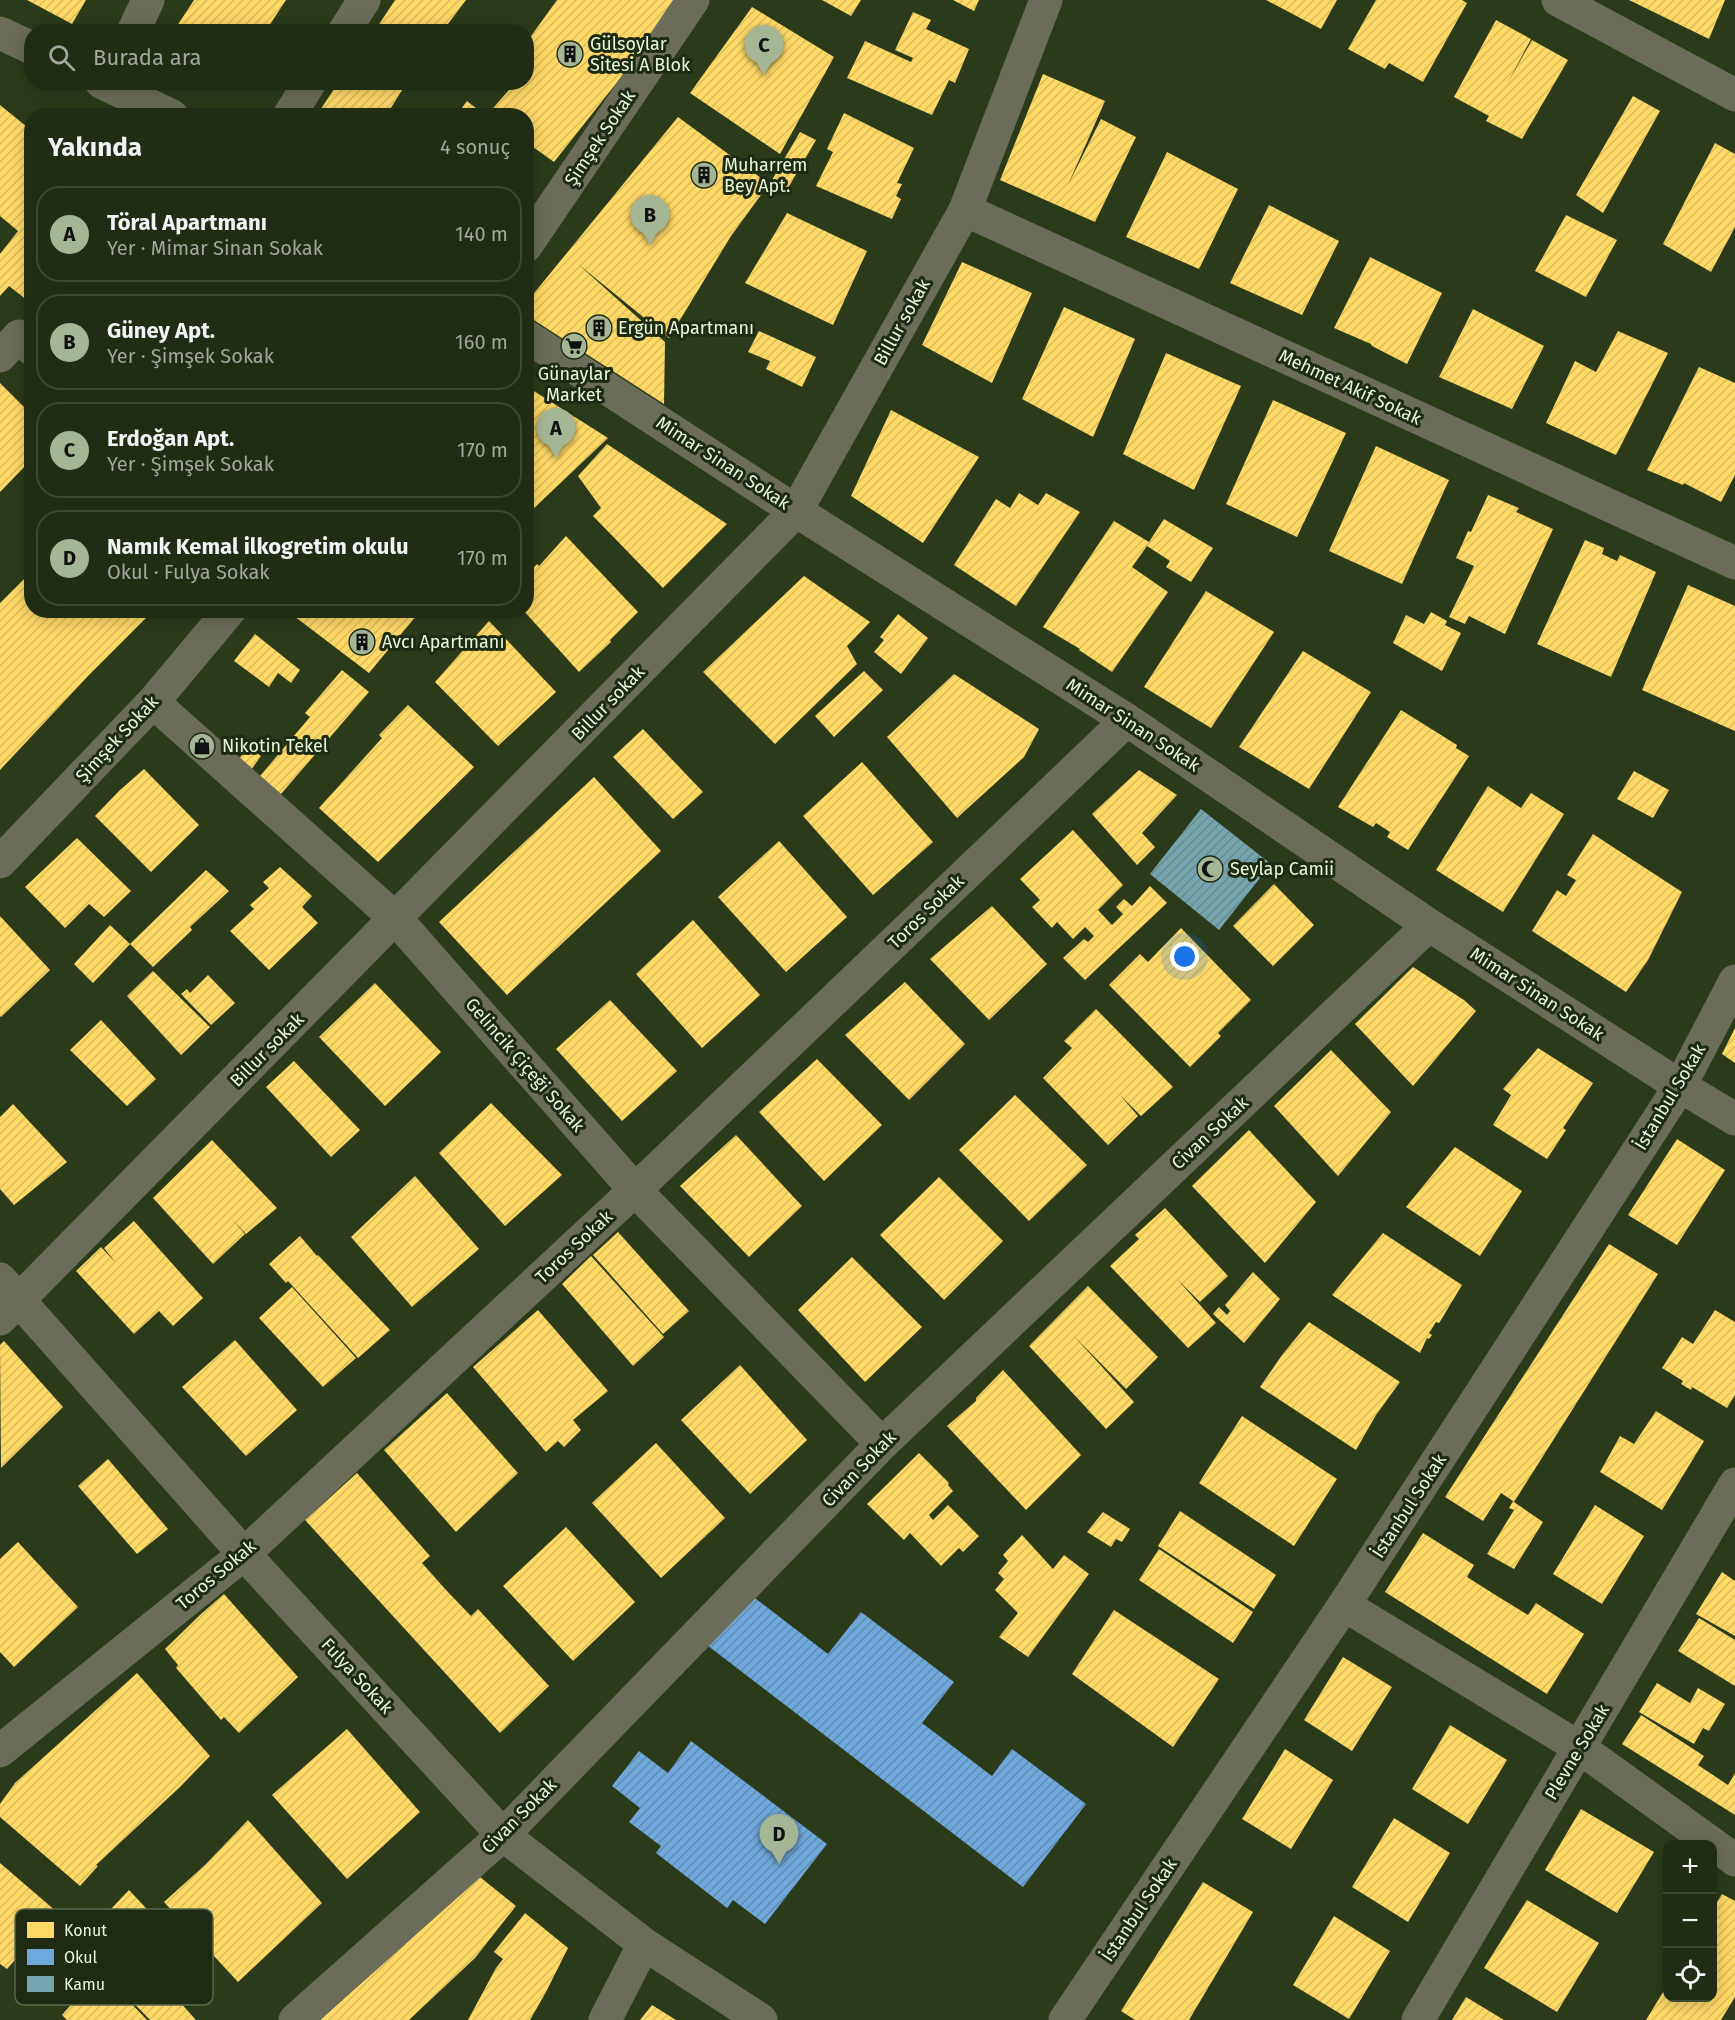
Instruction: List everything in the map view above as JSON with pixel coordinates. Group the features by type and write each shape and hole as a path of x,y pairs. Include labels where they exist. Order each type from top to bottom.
{"street":[{"path":"137,24 148,0"},
{"path":"349,24 364,0"},
{"name":"Şimşek Sokak","path":"534,234 693,0"},
{"name":"Billur sokak","path":"6,1300 396,919 796,511 964,210 1046,0"},
{"path":"1558,0 1735,95"},
{"path":"0,33 24,44"},
{"path":"119,90 156,108"},
{"path":"294,108 305,90"},
{"name":"Mehmet Akif Sokak","path":"964,210 1735,563"},
{"path":"0,356 19,336 24,341"},
{"name":"Mimar Sinan Sokak","path":"534,341 796,511 1127,720 1430,925 1735,1119"},
{"name":"Şimşek Sokak","path":"0,862 153,702 223,618"},
{"name":"Gelincik Çiçeği Sokak","path":"153,702 396,919 635,1190 882,1444"},
{"name":"Toros Sokak","path":"0,1751 244,1554 635,1190 1127,720"},
{"name":"Civan Sokak","path":"295,2020 502,1835 882,1444 1430,925"},
{"name":"İstanbul Sokak","path":"1065,2020 1344,1605 1680,1086 1735,981"},
{"name":"Fulya Sokak","path":"6,1300 244,1554 502,1835 644,1944 761,2020"},
{"name":"Plevne Sokak","path":"1418,2020 1735,1484"},
{"path":"1344,1605 1580,1748 1735,1860"},
{"path":"605,2020 644,1944"}],"building: Konut":[{"path":"27,0 86,0 72,24"},
{"path":"194,0 286,0 270,24 178,24"},
{"path":"395,0 466,0 448,24 379,24"},
{"path":"557,0 677,0 630,66 554,162 534,148 534,108 493,108 509,90 534,90 534,32"},
{"path":"822,0 861,0 851,16"},
{"path":"953,0 979,0 974,11"},
{"path":"1266,0 1337,0 1321,29"},
{"path":"1376,0 1462,0 1467,3 1423,82 1389,63 1385,69 1348,49"},
{"path":"1629,0 1725,0 1709,39"},
{"path":"752,7 834,57 780,154 690,93"},
{"path":"913,12 931,20 926,29 969,49 955,83 949,80 932,115 847,78 865,41 911,62 913,58 895,50"},
{"path":"1496,20 1531,39 1507,84 1532,40 1568,60 1522,139 1486,121 1489,116 1454,97"},
{"path":"1043,74 1105,101 1068,185 1101,119 1136,137 1095,222 1000,180"},
{"path":"334,90 402,90 391,108 321,108"},
{"path":"1633,96 1660,111 1603,213 1576,195"},
{"path":"467,101 476,108 462,108"},
{"path":"0,105 24,124 24,298 9,286 0,296 0,254 18,231 0,216"},
{"path":"844,113 914,148 897,183 902,184 896,196 901,199 892,219 816,186 833,152 827,149"},
{"path":"678,117 769,184 731,236 669,338 578,264 665,342 664,404 534,320 534,293"},
{"path":"800,132 816,140 788,188 772,180"},
{"path":"1715,143 1735,154 1735,227 1711,272 1663,244"},
{"path":"1167,152 1238,189 1199,269 1126,237"},
{"path":"1269,205 1339,241 1302,315 1230,283"},
{"path":"787,213 867,251 833,325 745,283"},
{"path":"1566,215 1617,240 1586,297 1535,271"},
{"path":"1370,257 1442,293 1407,364 1371,344 1334,328"},
{"path":"962,262 1032,293 992,383 922,345"},
{"path":"1064,307 1135,339 1093,437 1022,399"},
{"path":"1473,309 1544,346 1512,409 1439,377"},
{"path":"759,331 816,357 802,387 766,369 770,361 748,352"},
{"path":"1618,331 1668,353 1616,455 1546,423 1575,361 1596,372"},
{"path":"1166,353 1241,386 1194,490 1123,454"},
{"path":"1699,367 1735,383 1735,475 1721,502 1684,483 1683,485 1647,470"},
{"path":"0,383 24,407 24,467 0,492"},
{"path":"534,391 608,438 534,508"},
{"path":"1273,400 1346,433 1297,537 1226,504"},
{"path":"891,410 979,457 923,543 851,496"},
{"path":"607,444 727,524 663,588 593,516 601,508 578,476"},
{"path":"1376,446 1449,480 1402,584 1329,551"},
{"path":"1019,493 1038,505 1046,493 1080,512 1016,606 954,565 996,499 1010,508"},
{"path":"1488,495 1519,508 1516,512 1553,529 1505,634 1469,616 1465,624 1449,617 1474,566 1456,558"},
{"path":"1164,519 1213,548 1191,582 1166,567 1170,561 1147,546 1132,567 1168,592 1112,672 1043,627 1114,521 1149,542"},
{"path":"566,536 638,612 579,672 530,618 534,618 534,567 537,564 539,566"},
{"path":"1585,540 1604,548 1602,554 1617,561 1620,555 1656,572 1611,677 1537,644"},
{"path":"804,576 870,622 847,646 857,664 775,744 703,672"},
{"path":"24,579 24,618 146,618 0,770 0,603"},
{"path":"1688,585 1735,606 1735,731 1642,690"},
{"path":"1206,591 1274,632 1211,728 1144,687"},
{"path":"1431,612 1447,621 1445,625 1461,633 1442,671 1393,643 1406,615 1424,624"},
{"path":"898,614 928,638 901,674 874,652 884,640 880,637"},
{"name":"Avcı Apartmanı","path":"297,618 414,618 369,673"},
{"path":"489,621 556,692 498,746 435,682"},
{"path":"255,634 300,670 291,683 278,673 269,687 234,661"},
{"path":"1303,651 1371,692 1309,789 1239,747"},
{"path":"342,670 369,692 281,794 260,776 310,717 305,713"},
{"path":"864,671 883,690 834,737 815,716"},
{"path":"954,674 1039,729 1024,757 957,818 887,737"},
{"path":"408,705 474,767 378,862 319,808 382,738 379,735"},
{"path":"1401,710 1457,745 1456,748 1469,756 1408,850 1387,837 1390,832 1376,823 1373,827 1338,807"},
{"path":"643,729 703,792 673,819 613,757"},
{"path":"248,747 261,756 251,770 238,760"},
{"path":"862,762 933,842 873,895 803,816"},
{"path":"144,769 199,825 151,872 95,816"},
{"path":"1139,770 1177,795 1142,833 1155,847 1137,865 1092,814"},
{"path":"1634,771 1669,790 1653,818 1617,799"},
{"path":"594,777 661,851 507,995 439,922"},
{"path":"1488,786 1521,808 1531,793 1564,814 1503,912 1436,870"},
{"path":"1073,830 1123,885 1098,910 1112,925 1123,914 1116,907 1124,899 1132,906 1150,886 1167,903 1085,980 1063,958 1084,939 1088,942 1094,936 1085,927 1073,939 1057,922 1052,928 1032,907 1040,900 1020,879"},
{"path":"1593,834 1682,892 1648,960 1626,992 1532,931 1557,890 1566,896 1576,880 1567,875"},
{"path":"77,838 131,891 104,917 89,904 65,928 25,887"},
{"path":"779,841 847,917 786,972 718,897"},
{"path":"280,867 312,896 302,907 318,923 269,970 230,931 254,909 250,905 269,888 263,882"},
{"path":"206,870 229,891 190,927 192,930 153,967 130,944"},
{"path":"1274,884 1314,925 1273,966 1233,926"},
{"path":"992,906 1047,964 989,1020 930,959"},
{"path":"0,916 50,970 1,1017 0,1016"},
{"path":"693,920 760,995 702,1048 636,974"},
{"path":"110,925 130,944 93,983 74,964"},
{"path":"1181,928 1251,1000 1218,1033 1221,1036 1190,1067 1109,985 1140,954 1148,962"},
{"path":"1413,967 1464,1000 1476,1011 1413,1086 1355,1024"},
{"path":"153,971 210,1027 181,1055 127,996"},
{"path":"208,975 235,1003 211,1025 181,994 187,989 190,993"},
{"path":"905,982 965,1044 909,1100 845,1035"},
{"path":"375,983 441,1052 385,1106 319,1037"},
{"path":"610,1000 677,1071 622,1121 556,1049"},
{"path":"1096,1009 1173,1087 1141,1116 1120,1095 1138,1116 1108,1145 1043,1078 1072,1048 1064,1041"},
{"path":"101,1020 156,1079 127,1106 70,1050"},
{"path":"1735,1028 1735,1063 1722,1054"},
{"path":"1538,1048 1593,1083 1563,1128 1566,1130 1547,1159 1493,1125 1511,1095 1503,1089"},
{"path":"1331,1050 1391,1112 1338,1176 1274,1106"},
{"path":"817,1059 882,1125 824,1181 759,1112"},
{"path":"294,1061 360,1130 331,1157 266,1087"},
{"path":"1015,1095 1087,1165 1029,1221 959,1150"},
{"path":"491,1103 562,1175 505,1226 439,1153"},
{"path":"13,1104 67,1162 14,1205 0,1189 0,1117"},
{"path":"1249,1130 1316,1202 1265,1263 1192,1186"},
{"path":"736,1135 802,1206 749,1257 680,1186"},
{"path":"1677,1139 1725,1170 1677,1245 1628,1215"},
{"path":"212,1140 277,1208 246,1234 232,1219 245,1234 213,1264 153,1198"},
{"path":"1455,1147 1522,1191 1480,1256 1406,1207"},
{"path":"415,1176 479,1249 412,1307 351,1237"},
{"path":"939,1177 1003,1241 944,1300 880,1235"},
{"path":"1165,1208 1228,1276 1200,1302 1177,1279 1216,1323 1188,1348 1110,1266 1139,1239 1135,1235"},
{"path":"134,1221 203,1298 173,1326 159,1311 134,1334 76,1271 101,1247 116,1263 104,1248"},
{"path":"618,1232 689,1311 663,1334 593,1255"},
{"path":"1383,1233 1462,1285 1439,1323 1436,1322 1429,1333 1432,1335 1429,1339 1427,1338 1420,1353 1332,1295"},
{"path":"300,1236 390,1330 358,1358 288,1281 286,1283 269,1264"},
{"path":"1609,1244 1658,1274 1514,1502 1543,1522 1514,1569 1487,1554 1514,1510 1509,1508 1513,1501 1501,1493 1483,1521 1445,1497"},
{"path":"591,1256 664,1337 633,1366 562,1284"},
{"path":"852,1257 922,1327 865,1382 798,1310"},
{"path":"1253,1272 1280,1299 1244,1343 1213,1314 1219,1307 1227,1315 1230,1311 1225,1305"},
{"path":"1088,1286 1158,1357 1126,1389 1073,1335 1134,1402 1106,1429 1029,1346"},
{"path":"292,1287 356,1358 323,1387 259,1318"},
{"path":"538,1310 608,1391 573,1420 581,1430 564,1447 558,1441 546,1452 473,1367"},
{"path":"1715,1310 1735,1322 1735,1395 1727,1408 1692,1387 1691,1390 1681,1384 1683,1381 1662,1368 1682,1337 1693,1344"},
{"path":"1309,1322 1400,1382 1376,1415 1356,1450 1260,1387"},
{"path":"235,1340 297,1410 246,1456 182,1387"},
{"path":"4,1341 63,1407 1,1468 0,1345"},
{"path":"740,1365 807,1440 750,1494 681,1420"},
{"path":"1003,1370 1081,1455 1026,1510 947,1426 976,1401 976,1398"},
{"path":"447,1393 518,1473 456,1532 384,1450"},
{"path":"1656,1411 1704,1441 1662,1510 1600,1472 1620,1436 1634,1444"},
{"path":"1242,1416 1337,1479 1294,1546 1199,1483"},
{"path":"656,1443 725,1518 661,1578 592,1503"},
{"path":"919,1453 949,1483 953,1491 929,1515 933,1520 948,1505 979,1536 963,1552 959,1548 941,1566 910,1533 904,1540 867,1504"},
{"path":"108,1459 168,1529 137,1554 78,1486"},
{"path":"357,1473 430,1556 422,1563 446,1590 471,1616 478,1609 549,1686 500,1733 305,1520"},
{"path":"1595,1505 1644,1536 1602,1604 1553,1574"},
{"path":"1180,1511 1276,1575 1254,1609 1158,1546"},
{"path":"1103,1512 1130,1529 1122,1542 1116,1539 1111,1547 1087,1532"},
{"path":"566,1527 635,1602 573,1661 503,1586"},
{"path":"1423,1533 1474,1565 1467,1577 1497,1596 1528,1615 1536,1603 1584,1634 1547,1694 1385,1592"},
{"path":"1022,1535 1053,1569 1064,1555 1089,1574 1028,1657 999,1637 1018,1613 995,1590 1004,1579 998,1573 1008,1561 1003,1555"},
{"path":"18,1542 78,1607 14,1667 0,1652 0,1559"},
{"path":"1159,1549 1253,1612 1233,1643 1139,1580"},
{"path":"1722,1572 1735,1581 1735,1636 1696,1614"},
{"path":"224,1594 298,1677 239,1733 224,1717 221,1720 176,1668 178,1665 165,1649"},
{"path":"1114,1610 1219,1679 1173,1747 1072,1674"},
{"path":"1699,1618 1735,1640 1735,1686 1678,1651"},
{"path":"1343,1657 1392,1687 1352,1751 1304,1720"},
{"path":"137,1673 210,1756 96,1865 98,1866 80,1886 0,1817 0,1804 15,1783"},
{"path":"1657,1683 1690,1703 1698,1688 1725,1704 1709,1731 1703,1728 1694,1744 1639,1712"},
{"path":"1641,1715 1704,1756 1698,1765 1728,1785 1735,1773 1735,1815 1622,1744"},
{"path":"1450,1725 1507,1760 1468,1824 1412,1789"},
{"path":"347,1729 420,1812 347,1879 272,1795"},
{"path":"1285,1749 1333,1780 1291,1849 1242,1819"},
{"path":"1581,1809 1654,1852 1617,1913 1545,1870"},
{"path":"1394,1818 1450,1853 1408,1922 1352,1887"},
{"path":"248,1820 322,1903 238,1982 213,1955 213,1909 170,1909 164,1902 206,1864"},
{"path":"0,1863 54,1909 15,1909 15,1960 7,1969 0,1964"},
{"path":"480,1877 516,1906 475,1958 409,2020 320,2020"},
{"path":"1203,1882 1253,1912 1189,2020 1135,2020 1121,2011"},
{"path":"129,1890 147,1909 111,1909"},
{"path":"1722,1894 1735,1901 1735,1997 1721,2020 1646,2020 1663,1992 1663,2002 1717,2002 1717,1902"},
{"path":"1527,1900 1599,1943 1557,2012 1484,1968"},
{"path":"525,1913 568,1948 546,1992 530,2020 468,2020 503,1959 494,1952"},
{"path":"1334,1916 1390,1951 1349,2019 1293,1985"},
{"path":"1466,1997 1504,2020 1452,2020"},
{"path":"71,2005 133,2005 147,2020 67,2020 62,2015"},
{"path":"135,2005 183,2005 196,2020 150,2020"},
{"path":"652,2005 676,2020 640,2020"}],"building: Okul":[{"path":"747,1592 828,1654 861,1612 954,1682 922,1723 992,1776 1012,1749 1086,1804 1023,1887 699,1639"},
{"path":"691,1741 827,1844 765,1924 733,1900 727,1908 656,1853 661,1846 629,1822 640,1808 612,1786 639,1751 668,1773"}],"building: Kamu":[{"name":"Seylap Camii","path":"1201,809 1271,864 1219,930 1150,874"}],"place":[{"name":"Gülsoylar Sitesi A Blok","path":"570,54"},
{"name":"Erdoğan Apt.","path":"764,75"},
{"name":"Muharrem Bey Apt.","path":"704,175"},
{"name":"Güney Apt.","path":"650,245"},
{"name":"Ergün Apartmanı","path":"599,328"},
{"name":"Günaylar Market","path":"574,346"},
{"name":"Töral Apartmanı","path":"556,458"},
{"name":"Avcı Apartmanı","path":"362,642"},
{"name":"Nikotin Tekel","path":"202,746"},
{"name":"Seylap Camii","path":"1210,869"},
{"name":"Namık Kemal ilkogretim okulu","path":"779,1864"}]}
